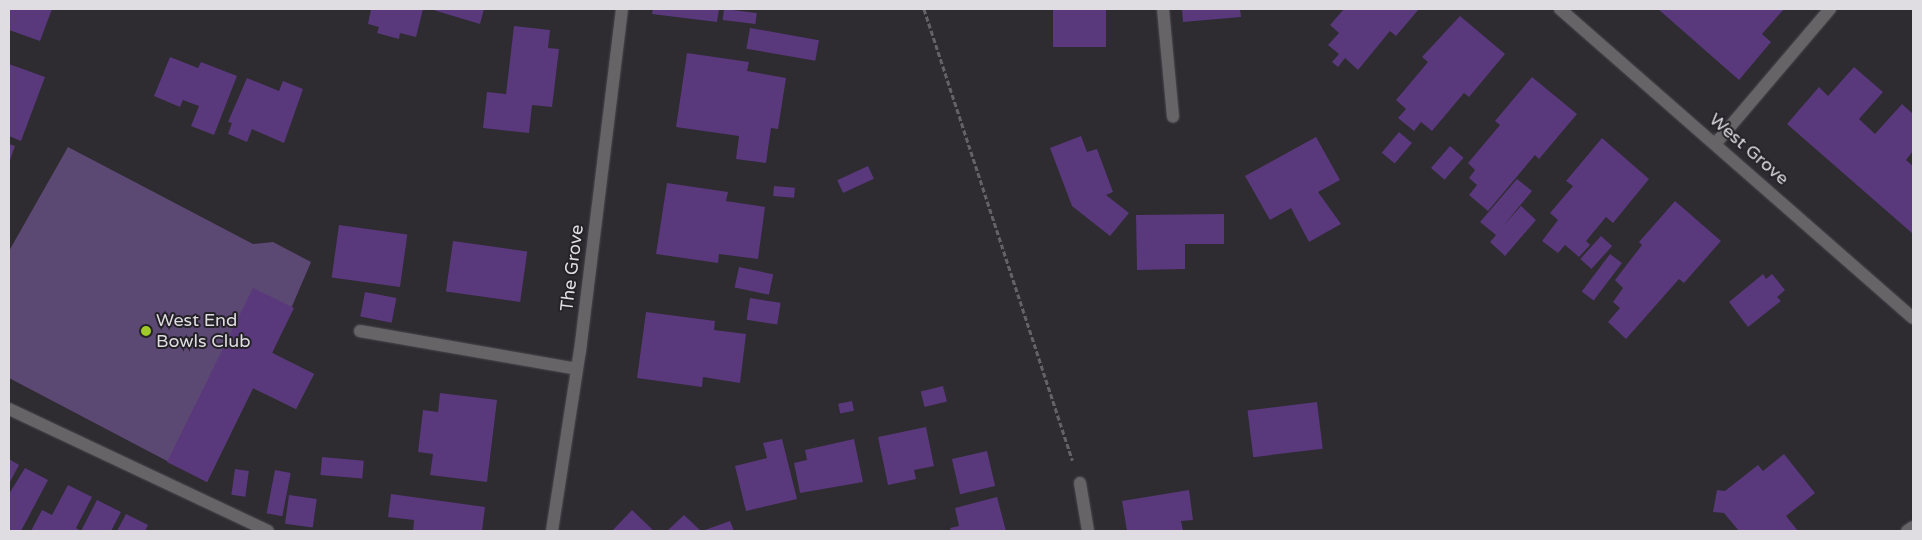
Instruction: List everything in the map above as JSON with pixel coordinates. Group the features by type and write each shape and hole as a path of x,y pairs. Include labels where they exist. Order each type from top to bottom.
{"street":[{"name":"The Grove","path":"552,531 577,369 622,9"},
{"path":"1163,9 1173,117"},
{"name":"West Grove","path":"1560,9 1716,143 1913,318"},
{"path":"1716,143 1830,9"},
{"path":"360,331 577,369"},
{"path":"9,409 268,531"},
{"path":"1080,483 1088,531"},
{"path":"1907,531 1913,527"}],"path":[{"path":"924,9 1080,483"}],"shaded area":[{"name":"West End Bowls Club","path":"68,147 253,244 273,242 311,262 272,353 314,374 296,409 253,388 207,482 9,378 9,251"}],"building":[{"path":"9,9 52,9 40,41 9,30"},
{"path":"371,9 423,9 416,37 400,33 399,39 377,33 379,27 368,24"},
{"path":"430,9 484,9 480,24"},
{"path":"653,9 719,9 717,22 652,14"},
{"path":"724,9 757,13 755,24 723,20"},
{"path":"1053,9 1106,9 1106,47 1053,47"},
{"path":"1182,9 1240,9 1241,17 1183,22"},
{"path":"1344,9 1419,9 1396,36 1390,31 1358,70 1345,58 1338,67 1332,62 1339,54 1328,45 1339,33 1330,25"},
{"path":"1658,9 1784,9 1762,34 1771,42 1739,80"},
{"path":"1460,16 1505,54 1469,97 1464,93 1432,131 1421,122 1414,131 1398,118 1406,109 1396,100 1428,62 1422,57"},
{"path":"514,26 550,30 548,48 559,49 552,107 532,105 529,133 483,128 487,92 506,94"},
{"path":"750,28 819,40 815,61 746,49"},
{"path":"687,53 749,62 747,71 786,78 778,129 771,128 766,163 736,159 739,136 676,127"},
{"path":"170,57 198,68 201,62 237,76 214,135 191,126 199,106 183,100 180,107 154,96"},
{"path":"9,64 45,77 21,141 9,136"},
{"path":"1854,67 1883,92 1859,119 1875,134 1902,104 1913,114 1913,151 1906,160 1913,166 1913,234 1787,124 1819,87 1828,96"},
{"path":"1532,77 1577,114 1539,159 1535,155 1488,211 1469,195 1477,185 1469,178 1475,170 1468,163 1500,125 1495,121"},
{"path":"247,78 279,91 283,81 303,89 284,143 252,129 247,142 228,134 232,123 228,122"},
{"path":"1399,132 1412,143 1395,164 1382,153"},
{"path":"1081,136 1087,152 1097,149 1113,192 1106,195 1129,213 1110,236 1072,206 1050,148"},
{"path":"1316,137 1340,180 1318,192 1341,224 1309,242 1291,208 1270,220 1245,176"},
{"path":"1602,138 1649,179 1613,223 1606,217 1586,241 1590,245 1579,257 1565,245 1558,253 1542,241 1558,220 1550,213 1573,186 1566,181"},
{"path":"9,144 15,146 9,163"},
{"path":"1450,146 1464,158 1445,180 1431,168"},
{"path":"868,166 874,179 843,193 837,180"},
{"path":"1517,179 1532,191 1503,226 1521,206 1536,220 1505,256 1490,242 1496,235 1480,222"},
{"path":"667,183 728,192 726,201 765,207 758,259 719,254 718,263 656,254"},
{"path":"774,186 795,188 794,198 773,196"},
{"path":"1675,201 1721,241 1684,283 1679,279 1626,339 1608,322 1620,308 1613,302 1623,288 1615,280 1642,245 1639,242"},
{"path":"1224,214 1224,244 1185,244 1185,269 1137,270 1136,215"},
{"path":"339,225 407,235 400,287 332,277"},
{"path":"1601,236 1612,246 1591,269 1580,259"},
{"path":"453,241 527,251 520,302 446,292"},
{"path":"1610,254 1622,263 1594,301 1582,292"},
{"path":"739,267 773,274 769,295 735,288"},
{"path":"1763,274 1766,279 1772,274 1785,290 1777,297 1781,301 1748,327 1729,302"},
{"path":"253,288 294,308 272,353 314,374 296,409 253,388 207,482 167,462"},
{"path":"365,292 396,298 392,323 360,317"},
{"path":"750,298 781,303 777,325 747,320"},
{"path":"646,312 715,321 714,330 746,334 740,383 703,377 702,387 637,378"},
{"path":"943,386 947,402 925,407 921,392"},
{"path":"440,393 497,400 487,482 430,475 433,454 418,452 423,410 438,412"},
{"path":"852,401 854,411 840,413 838,404"},
{"path":"1317,402 1323,449 1253,457 1248,411"},
{"path":"926,427 934,466 914,470 916,479 888,485 878,437"},
{"path":"782,439 797,499 746,511 735,466 767,458 763,443"},
{"path":"854,439 863,482 800,493 794,463 807,460 805,450"},
{"path":"987,451 995,486 960,494 952,459"},
{"path":"1784,454 1815,493 1786,516 1798,531 1739,531 1724,513 1713,512 1717,490 1725,491 1758,465 1763,471"},
{"path":"322,457 364,461 362,479 320,475"},
{"path":"9,459 19,465 9,484"},
{"path":"25,468 48,480 21,531 9,531 9,494"},
{"path":"235,469 249,471 245,497 231,495"},
{"path":"275,470 291,473 282,516 267,513"},
{"path":"68,485 92,497 76,528 81,531 31,531 42,510 52,515"},
{"path":"1189,490 1193,520 1181,521 1183,531 1127,531 1122,501"},
{"path":"391,494 485,507 482,531 413,531 414,520 388,517"},
{"path":"289,495 317,499 313,528 285,524"},
{"path":"997,497 1006,531 951,531 950,528 959,526 955,508"},
{"path":"97,500 121,512 111,531 81,531"},
{"path":"632,510 654,531 612,531"},
{"path":"126,514 148,525 145,531 117,531"},
{"path":"684,515 701,531 667,531"},
{"path":"730,521 734,531 702,531"}],"place":[{"name":"West End Bowls Club","path":"146,331"}]}
